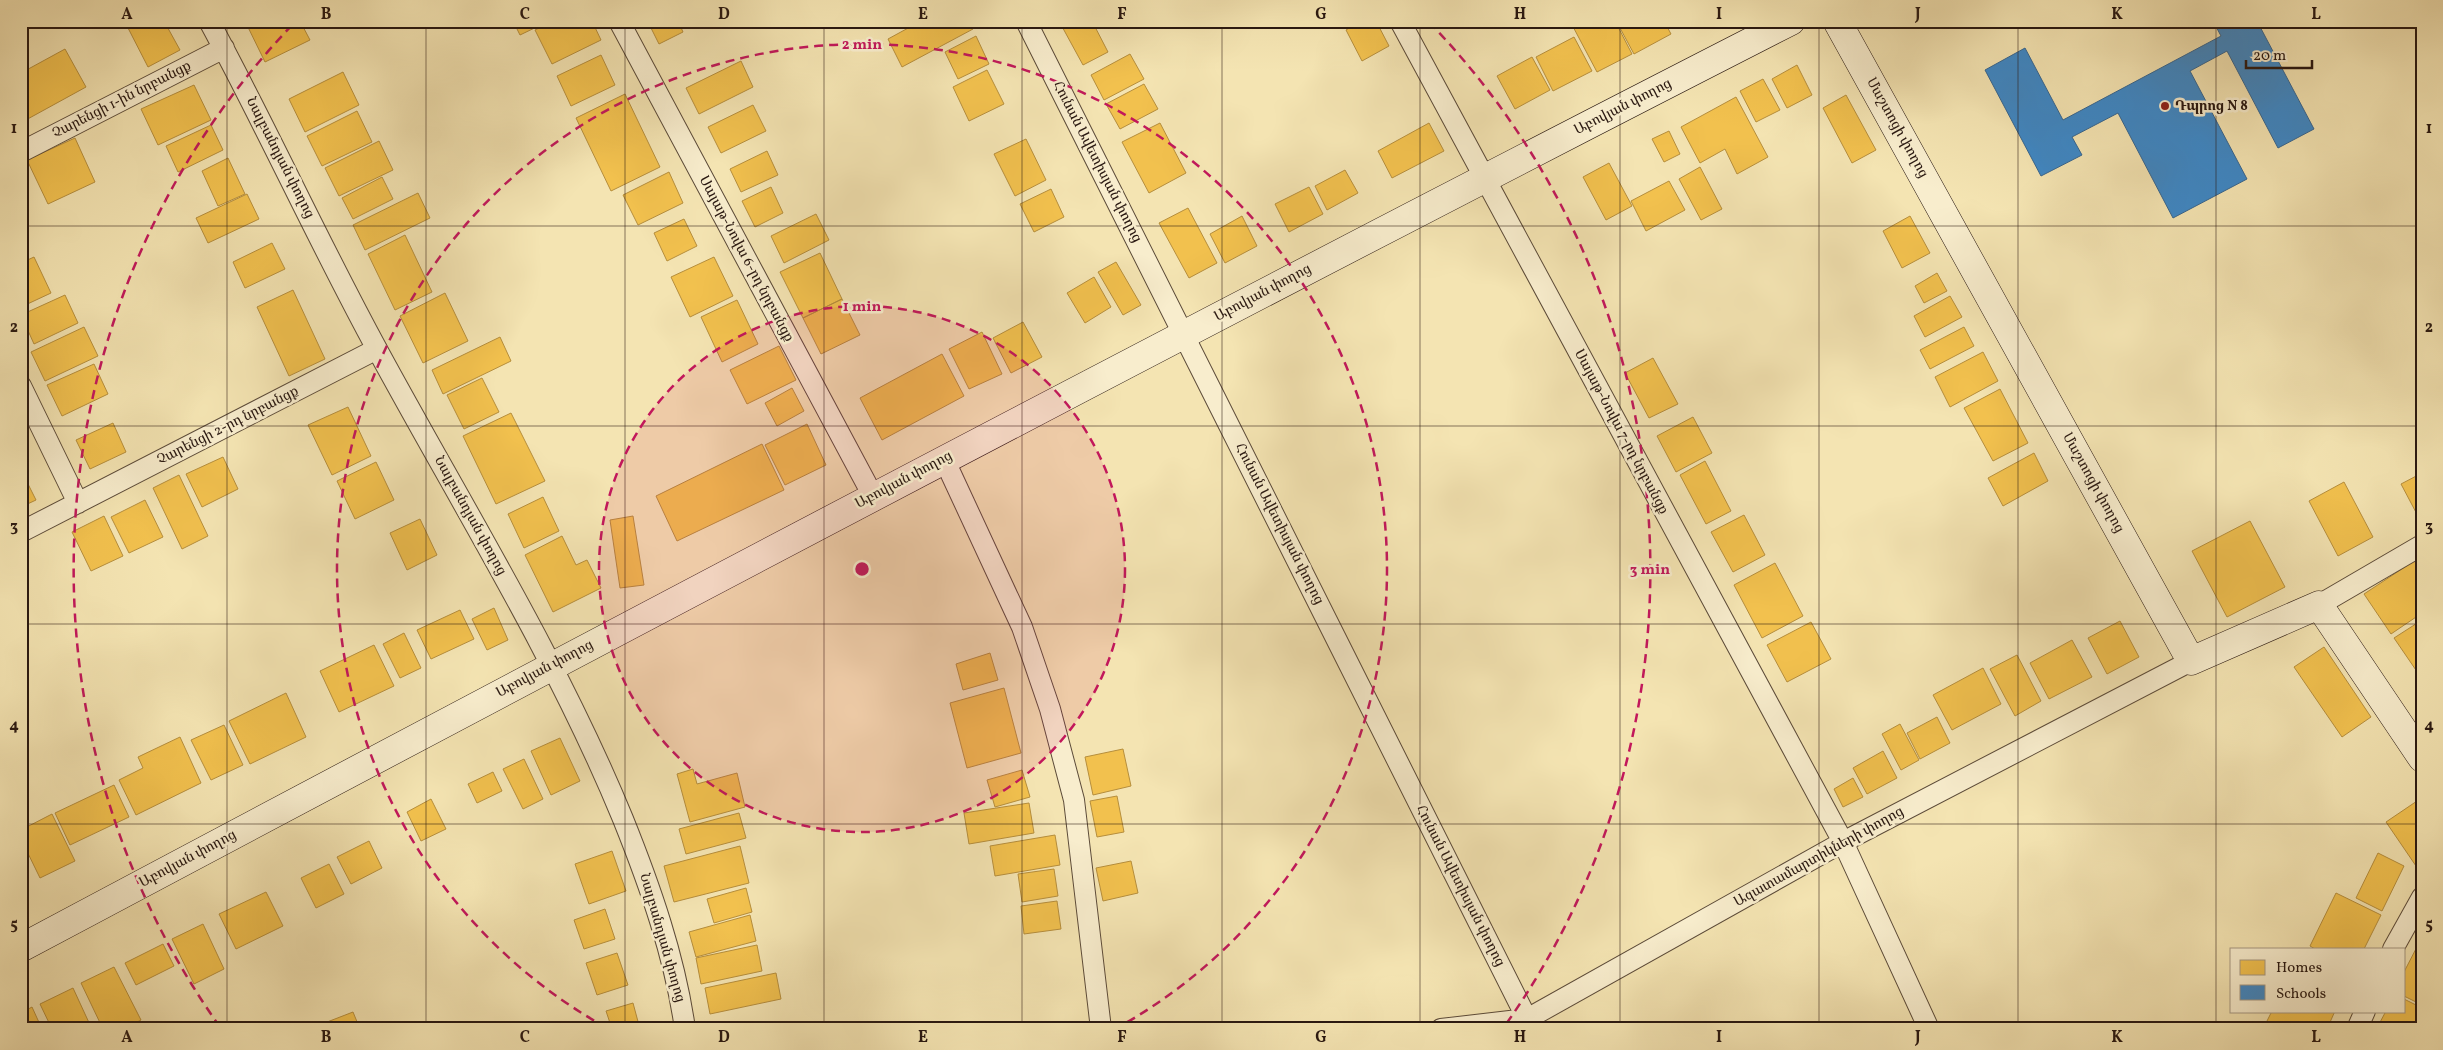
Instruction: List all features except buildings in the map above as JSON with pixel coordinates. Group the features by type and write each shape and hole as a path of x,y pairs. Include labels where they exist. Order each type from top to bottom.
{"main road":[{"name":"Աբովյան փողոց","path":"21,948 944,459 1484,178 1791,21"},
{"name":"Մաշտոցի փողոց","path":"1837,21 2191,661"},
{"path":"2191,661 2319,605 2422,758"}],"street":[{"name":"Նալբանդյան փողոց","path":"209,21 377,349 552,665 598,759 649,885 682,1004 685,1029"},
{"name":"Սայաթ-Նովա 6-րդ նրբանցք","path":"619,21 874,496"},
{"name":"Հունան Ավետիսյան փողոց","path":"1026,21 1528,1024"},
{"name":"Սայաթ-Նովա 7-րդ նրբանցք","path":"1400,21 1843,842 1929,1029"},
{"name":"Չարենցի 1-ին նրբանցք","path":"21,152 224,48"},
{"name":"Չարենցի 2-րդ նրբանցք","path":"21,532 377,349"},
{"path":"21,386 78,503"},
{"path":"944,459 1022,627 1050,709 1074,800 1101,1029"},
{"path":"2319,605 2422,545"},
{"name":"Ազատամարտիկների փողոց","path":"1441,1029 1528,1024 1843,842 2191,661"},
{"path":"2394,948 2422,897"},
{"path":"2357,1029 2365,1012"}],"place":[{"name":"Դպրոց N 8","path":"2165,106"}]}
